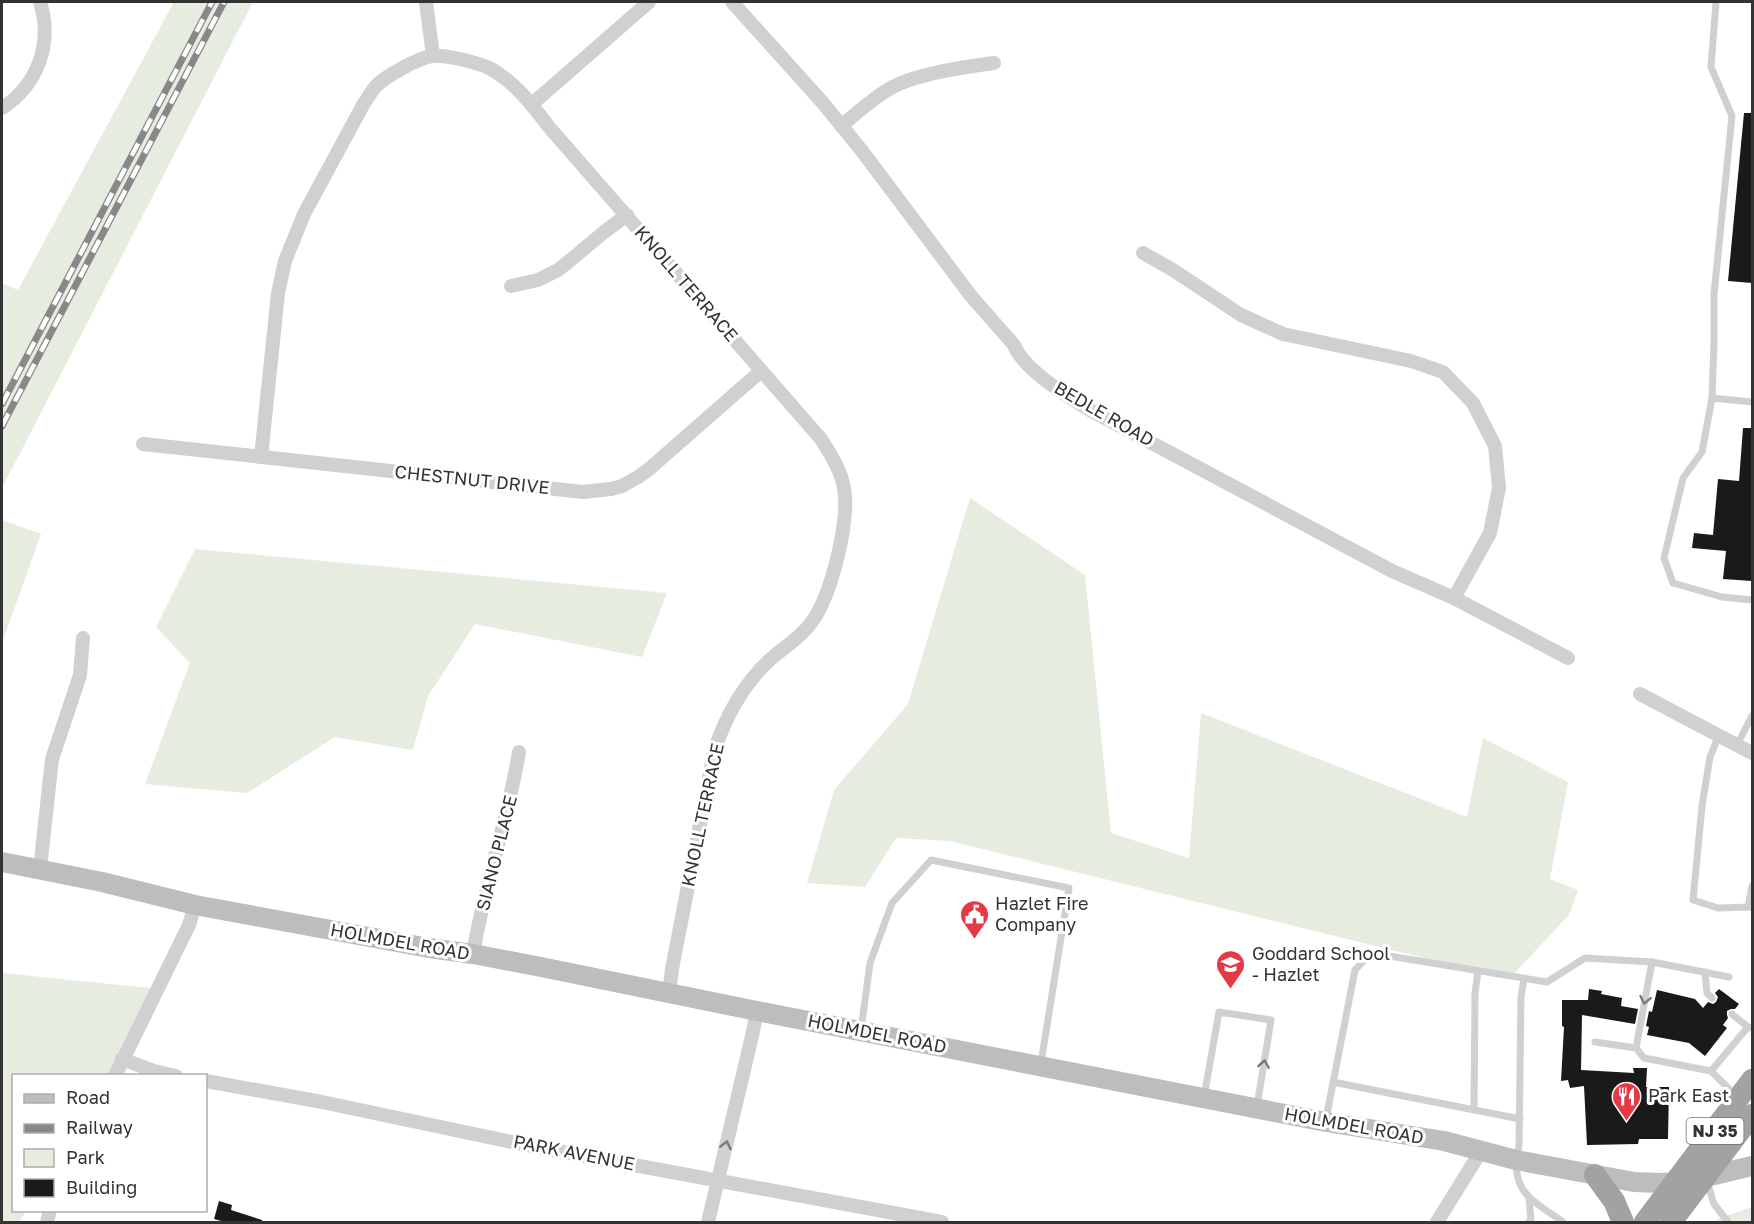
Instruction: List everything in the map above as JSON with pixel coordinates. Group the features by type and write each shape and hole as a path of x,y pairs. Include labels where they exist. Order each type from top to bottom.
{"highway":[{"name":"NJ 35","path":"1671,1222 1706,1177 1745,1107 1752,1080"},
{"name":"NJ 35","path":"1646,1222 1677,1182 1745,1107"},
{"path":"1594,1175 1614,1201 1623,1222"}],"main road":[{"name":"HOLMDEL ROAD","path":"2,862 102,882 195,905 473,954 1326,1122 1444,1141 1516,1160 1594,1175 1646,1183 1677,1182 1752,1166"}],"street":[{"path":"2,108 27,86 38,68 45,31 40,2"},
{"path":"426,2 433,56"},
{"path":"531,104 649,2"},
{"name":"BEDLE ROAD","path":"732,2 823,103 869,160 971,296 1014,345 1017,354 1054,387 1088,410 1384,566 1454,598 1568,658"},
{"name":"KNOLL TERRACE","path":"261,456 278,293 294,234 357,115 375,87 405,67 433,56 474,62 490,69 509,82 531,104 821,439 840,471 846,508 829,585 819,612 802,633 754,675 727,719 719,737 669,993"},
{"path":"841,126 880,95 907,80 966,66 994,63"},
{"path":"511,286 538,280 558,270 627,215"},
{"path":"1143,253 1241,315 1282,334 1410,361 1443,372 1473,403 1495,446 1499,488 1490,533 1454,598"},
{"name":"CHESTNUT DRIVE","path":"143,444 583,492 611,489 622,486 648,470 761,371"},
{"path":"40,869 52,759 80,675 83,638"},
{"path":"1640,694 1752,753"},
{"name":"SIANO PLACE","path":"473,954 502,826 513,792 519,752"},
{"path":"116,1074 189,925 195,905"},
{"path":"708,1222 757,1011"},
{"path":"122,1059 167,1074"},
{"name":"PARK AVENUE","path":"207,1081 322,1102 531,1146 942,1222"},
{"path":"1437,1222 1481,1151"}],"lane":[{"path":"1716,2 1711,67 1732,116 1714,294 1712,398 1702,452 1683,478 1664,558 1673,583 1722,597 1752,600"},
{"path":"1712,398 1752,402"},
{"path":"1737,745 1752,716"},
{"path":"1719,735 1710,757 1702,806 1693,900 1718,908 1750,907 1752,886"},
{"path":"861,1031 870,963 892,903 932,860 1069,888 1040,1066"},
{"path":"1326,1122 1355,970 1371,953 1547,982 1585,958 1652,962 1729,977"},
{"path":"1636,1048 1652,962"},
{"path":"1474,1110 1475,993 1478,970"},
{"path":"1705,972 1707,993 1712,998"},
{"path":"1524,978 1521,997 1520,1146 1516,1160 1522,1190 1529,1198 1563,1222"},
{"path":"1204,1098 1219,1012 1271,1020 1256,1108"},
{"path":"1711,1071 1750,1027 1732,1014"},
{"path":"1595,1042 1636,1048 1644,1058 1711,1071 1745,1107"},
{"path":"1334,1082 1520,1119"},
{"path":"1706,1177 1714,1204 1728,1222"},
{"path":"1529,1198 1531,1221 1529,1222"}],"green space":[{"path":"174,2 253,2 2,488 2,283 18,290"},
{"path":"970,498 1085,575 1111,833 1189,858 1201,713 1467,817 1483,738 1568,782 1550,879 1578,890 1569,915 1509,979 950,841 896,838 865,887 807,883 834,790 908,704"},
{"path":"2,520 41,534 2,643"},
{"path":"195,549 667,593 642,657 475,624 428,696 413,750 335,737 247,793 145,784 190,663 156,627"},
{"path":"2,973 159,989 116,1074 12,1074 12,1212 25,1212 19,1222 2,1222"},
{"path":"1752,1207 1752,1222 1715,1222 1718,1219"}],"building":[{"path":"1744,113 1752,113 1752,283 1728,281"},
{"path":"1743,428 1752,428 1752,581 1723,579 1726,551 1692,548 1694,533 1713,535 1718,479 1739,481"},
{"path":"1589,989 1622,998 1621,1006 1638,1009 1635,1024 1582,1015 1581,1070 1634,1073 1633,1068 1647,1068 1646,1087 1669,1087 1668,1139 1639,1139 1638,1144 1587,1145 1584,1086 1570,1088 1568,1080 1561,1081 1564,1027 1562,1026 1562,1000 1588,1000"},
{"path":"1719,989 1739,1004 1735,1009 1727,1011 1728,1018 1723,1025 1727,1028 1705,1056 1689,1043 1647,1035 1649,1011 1652,1012 1657,990 1695,999 1703,1008 1708,1002 1713,1004 1716,1002 1718,997 1715,993"},
{"path":"219,1201 232,1205 231,1210 262,1220 262,1222 225,1222 214,1219"}],"railway":[{"path":"2,404 212,2"},
{"path":"2,426 224,2"}],"place":[{"name":"Hazlet Fire Company","path":"974,940"},
{"name":"Goddard School - Hazlet","path":"1231,990"},
{"name":"Park East","path":"1627,1122"}]}
